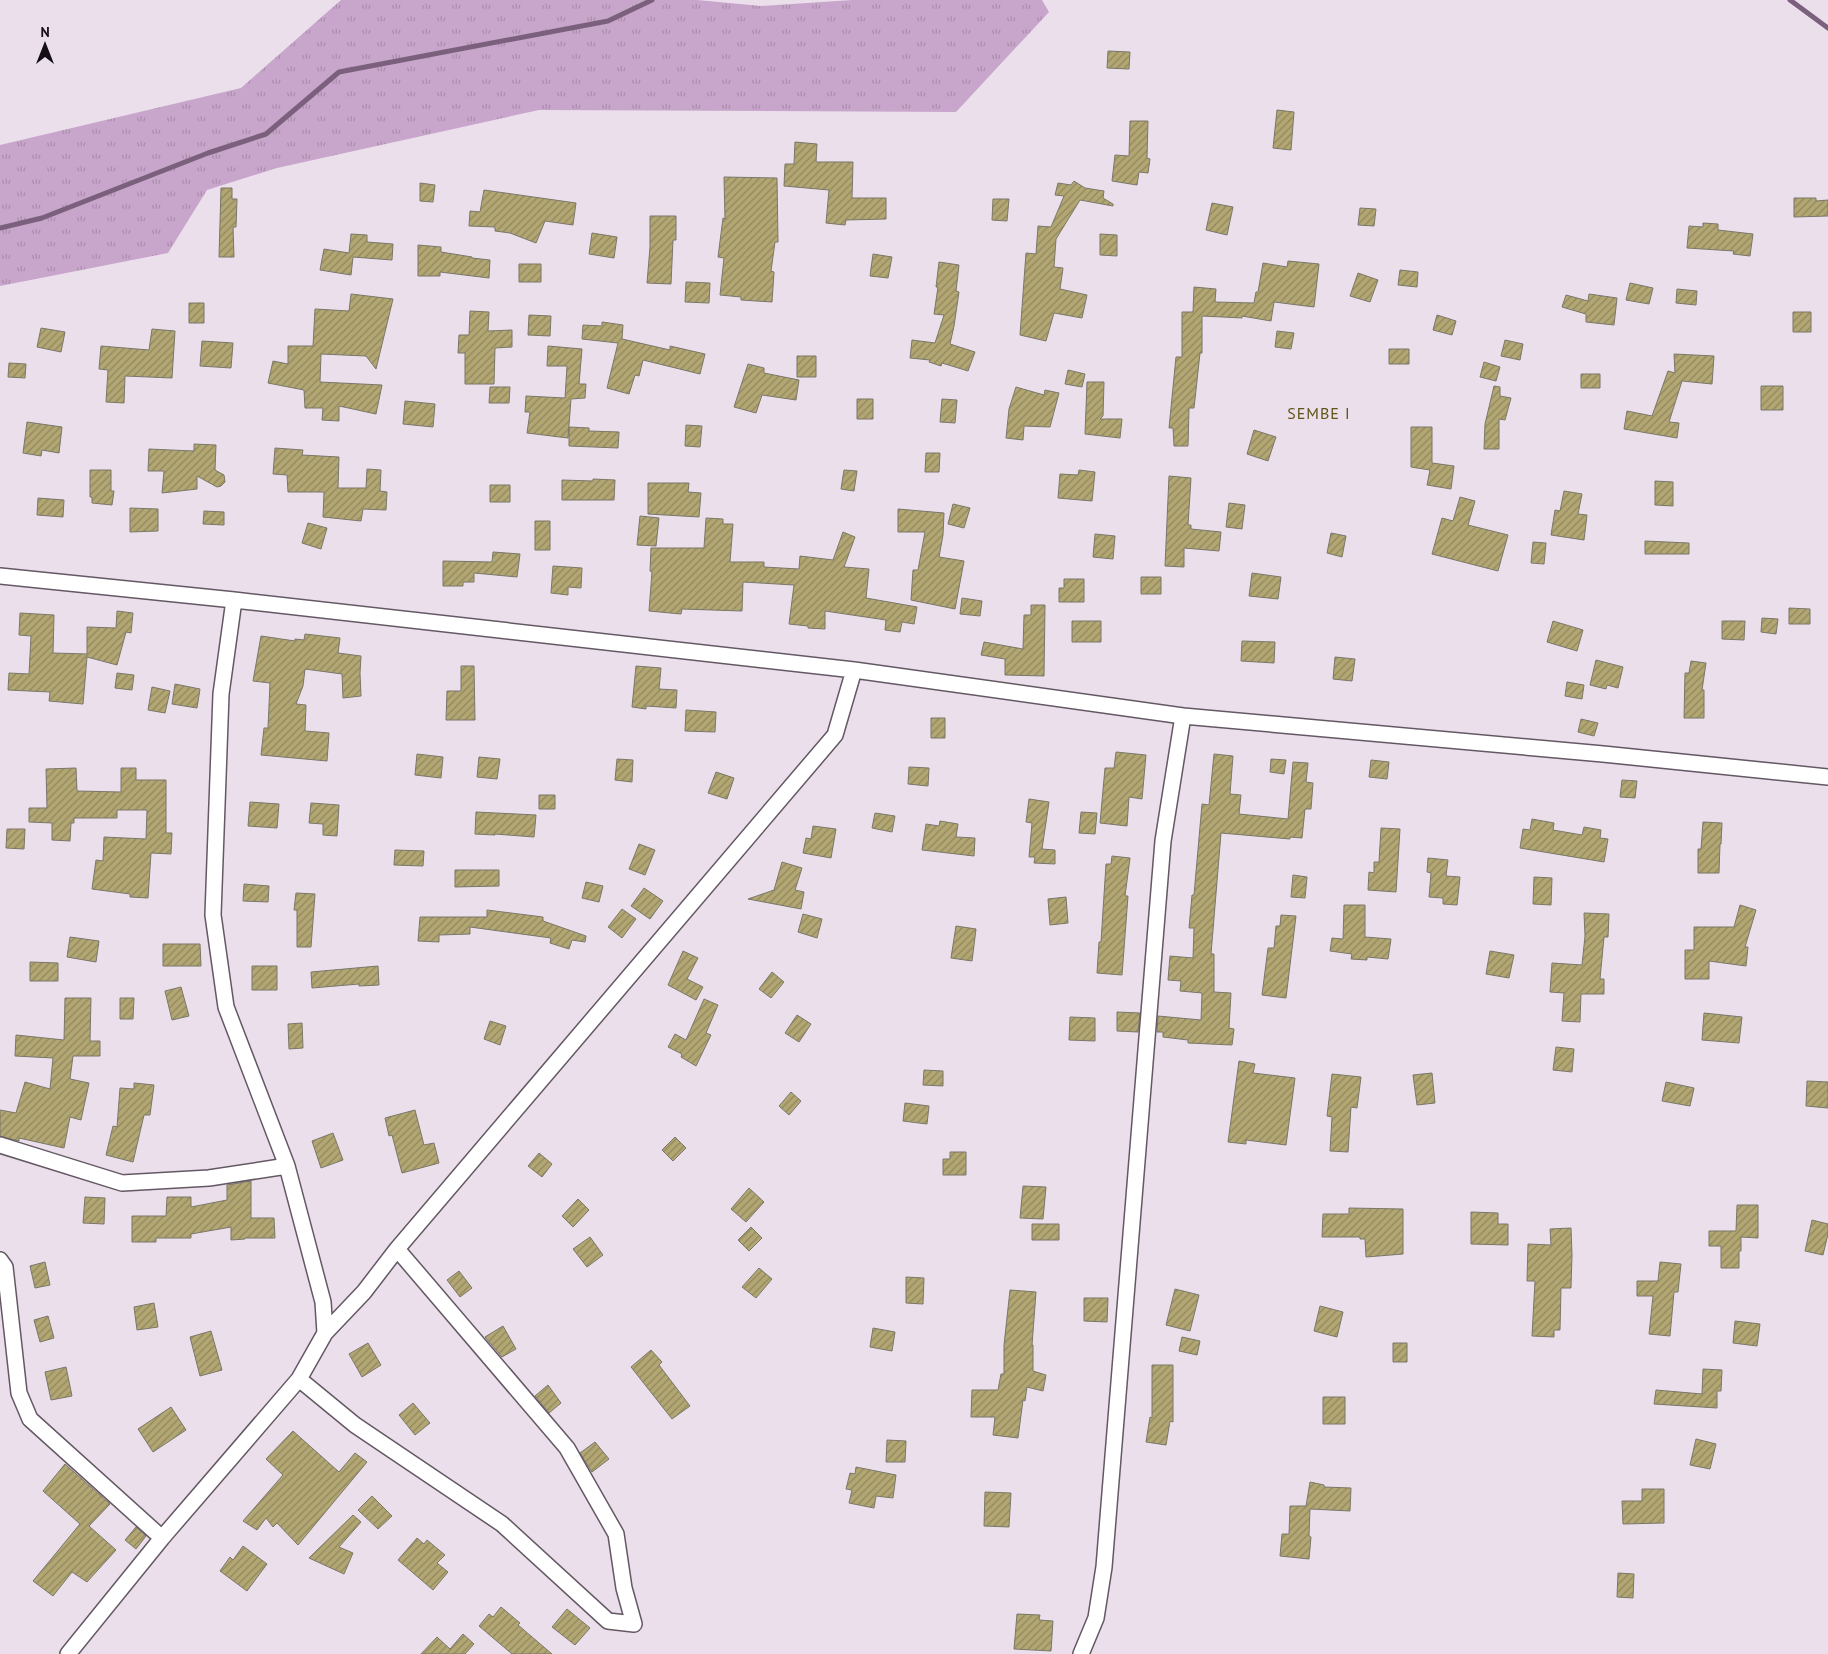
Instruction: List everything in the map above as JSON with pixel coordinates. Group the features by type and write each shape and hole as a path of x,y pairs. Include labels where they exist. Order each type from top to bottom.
{"street":[{"path":"0,576 234,600 854,670 1183,716 1603,754 1828,777"},
{"path":"234,600 221,694 213,915 226,1007 287,1166 322,1302 325,1333"},
{"path":"68,1654 162,1538 299,1379 325,1333 364,1292 397,1249 835,735 854,670"},
{"path":"1083,1652 1096,1618 1104,1567 1163,840 1183,716"},
{"path":"0,1146 122,1183 209,1178 287,1166"},
{"path":"299,1379 355,1425 502,1524 608,1621 634,1624 624,1588 616,1534 566,1448 397,1249"},
{"path":"0,1260 6,1267 19,1392 30,1419 162,1538"}],"green space":[{"path":"341,0 697,0 761,6 852,0 1042,0 1049,12 956,112 539,110 277,168 207,190 168,253 0,286 0,145 241,88"}],"building":[{"path":"1108,51 1130,52 1129,69 1107,68"},
{"path":"1277,110 1294,112 1291,150 1273,148"},
{"path":"1130,121 1148,121 1147,158 1150,159 1148,173 1139,172 1137,185 1112,181 1115,155 1129,156"},
{"path":"795,142 817,144 816,162 853,162 852,198 886,198 886,219 846,220 845,225 826,223 829,190 784,186 785,164 794,164"},
{"path":"724,177 777,178 778,242 775,242 771,271 774,272 772,302 741,300 741,297 720,295 724,258 718,257 723,218 725,219"},
{"path":"1074,181 1085,188 1104,191 1103,198 1113,204 1113,206 1080,200 1056,239 1054,267 1063,268 1060,289 1087,295 1082,318 1054,313 1046,341 1020,335 1026,253 1036,254 1038,226 1051,227 1064,196 1055,195 1058,183 1071,185"},
{"path":"420,183 435,185 433,202 420,201"},
{"path":"221,188 232,188 232,199 237,199 236,227 233,227 234,257 219,257"},
{"path":"484,190 576,203 573,225 545,221 536,243 510,233 495,231 495,227 469,226 470,211 480,212"},
{"path":"1794,198 1816,198 1816,201 1828,200 1828,216 1794,217"},
{"path":"993,199 1009,199 1007,221 992,220"},
{"path":"1212,203 1233,207 1227,235 1206,230"},
{"path":"1360,208 1376,209 1374,226 1358,225"},
{"path":"650,216 676,216 676,240 673,240 671,284 647,283"},
{"path":"1703,223 1718,224 1718,230 1753,234 1750,256 1733,254 1734,251 1687,248 1689,226 1703,227"},
{"path":"592,233 617,237 614,258 589,254"},
{"path":"351,234 367,235 367,242 393,244 392,260 353,257 351,275 320,270 324,249 349,253"},
{"path":"1100,234 1117,235 1117,256 1100,255"},
{"path":"418,245 441,247 441,252 490,260 489,278 440,272 440,276 418,276"},
{"path":"873,254 892,257 888,278 870,276"},
{"path":"1288,261 1319,264 1314,307 1274,302 1271,321 1242,316 1242,318 1202,316 1202,353 1200,353 1194,408 1189,408 1188,446 1174,446 1173,428 1169,428 1176,357 1182,357 1182,312 1193,312 1194,287 1216,289 1215,302 1254,303 1263,263 1287,267"},
{"path":"939,262 959,265 956,291 959,292 950,344 975,352 968,371 942,363 941,366 929,362 930,360 910,358 912,340 935,343 944,315 934,314"},
{"path":"519,264 541,264 541,282 519,282"},
{"path":"1400,270 1418,272 1417,287 1398,285"},
{"path":"1358,273 1378,280 1370,302 1350,296"},
{"path":"686,282 710,283 709,303 685,302"},
{"path":"1630,283 1653,288 1649,304 1626,300"},
{"path":"1677,289 1697,291 1696,305 1676,303"},
{"path":"351,294 393,299 376,369 366,356 321,354 320,382 382,385 376,414 339,406 339,421 322,420 323,408 305,408 304,390 268,383 273,361 288,364 288,346 313,346 315,309 349,311"},
{"path":"1589,294 1617,298 1614,325 1586,322 1586,314 1562,307 1566,295 1588,301"},
{"path":"189,303 204,303 204,323 189,323"},
{"path":"470,311 489,312 488,331 512,330 512,347 495,348 494,384 465,384 465,353 458,353 459,335 469,335"},
{"path":"1793,312 1811,312 1811,332 1793,332"},
{"path":"529,315 551,316 550,336 528,335"},
{"path":"1437,315 1456,321 1452,335 1433,330"},
{"path":"602,322 623,325 622,339 670,350 670,346 705,354 700,374 643,360 639,376 635,375 629,394 607,388 618,343 582,339 583,325 602,326"},
{"path":"41,328 65,332 61,352 37,347"},
{"path":"152,329 175,331 172,378 125,376 124,403 106,402 108,370 99,369 101,346 149,350"},
{"path":"1277,331 1294,333 1291,349 1275,347"},
{"path":"1505,340 1523,344 1520,360 1501,356"},
{"path":"202,341 233,343 231,368 200,366"},
{"path":"548,346 582,349 579,384 586,384 585,398 571,399 568,438 527,433 530,412 525,412 526,396 565,398 567,366 547,366"},
{"path":"1389,349 1409,349 1409,364 1389,364"},
{"path":"1674,354 1714,356 1712,384 1682,381 1669,422 1679,423 1677,438 1624,429 1627,411 1652,416 1668,371 1675,373"},
{"path":"797,356 816,356 816,377 797,377"},
{"path":"1484,362 1500,367 1496,381 1480,377"},
{"path":"9,363 26,364 25,378 8,377"},
{"path":"748,364 764,368 764,373 799,380 796,400 762,395 756,413 734,407"},
{"path":"1068,370 1085,374 1082,387 1065,384"},
{"path":"1581,374 1600,374 1600,388 1581,388"},
{"path":"1087,382 1104,382 1103,416 1100,419 1122,419 1120,438 1085,434"},
{"path":"1494,386 1500,387 1500,396 1511,398 1505,420 1499,419 1499,449 1484,449 1485,424"},
{"path":"1761,386 1783,386 1783,410 1761,410"},
{"path":"490,387 510,387 509,403 489,403"},
{"path":"1016,387 1044,395 1045,390 1059,393 1050,427 1024,426 1023,440 1006,438 1009,409"},
{"path":"857,399 873,399 873,419 857,419"},
{"path":"942,399 957,400 955,423 940,422"},
{"path":"405,401 435,404 433,427 403,424"},
{"path":"27,422 62,427 59,453 42,450 41,456 23,453"},
{"path":"686,425 702,426 700,447 685,446"},
{"path":"569,427 589,428 589,431 619,432 618,448 569,446"},
{"path":"1411,427 1432,427 1432,463 1454,466 1451,489 1427,485 1430,470 1411,467"},
{"path":"1254,430 1276,437 1268,461 1247,454"},
{"path":"194,444 216,445 215,470 224,475 225,482 217,487 197,476 197,489 162,493 164,471 148,471 149,449 194,451"},
{"path":"275,448 303,450 302,455 339,457 338,488 366,488 367,469 381,470 380,491 387,492 386,510 363,509 361,521 323,517 324,492 288,492 287,475 273,474"},
{"path":"926,453 940,453 939,472 925,472"},
{"path":"90,470 111,470 111,491 114,491 112,505 92,503 92,497 90,497"},
{"path":"844,470 857,471 854,491 841,489"},
{"path":"1079,470 1095,472 1092,501 1058,498 1060,474 1078,475"},
{"path":"1169,476 1191,478 1188,525 1191,525 1191,529 1221,532 1219,551 1184,548 1184,567 1165,566"},
{"path":"593,479 615,480 614,500 562,500 562,480 593,481"},
{"path":"1655,481 1673,482 1673,506 1655,505"},
{"path":"648,483 689,483 688,492 701,493 699,517 648,514"},
{"path":"490,485 510,485 510,502 490,502"},
{"path":"1564,491 1582,494 1578,514 1587,515 1584,540 1551,535 1555,510 1560,511"},
{"path":"1460,497 1475,501 1468,525 1508,535 1498,571 1432,554 1442,518 1453,521"},
{"path":"38,498 64,500 63,517 37,515"},
{"path":"1229,503 1245,505 1242,529 1226,527"},
{"path":"953,504 970,508 964,528 948,524"},
{"path":"130,508 158,509 158,531 130,532"},
{"path":"898,509 944,513 939,557 964,561 955,609 911,600 913,570 918,570 925,532 898,532"},
{"path":"204,511 224,512 224,525 203,524"},
{"path":"640,516 659,518 656,546 637,545"},
{"path":"706,518 723,519 723,524 733,524 730,562 764,562 764,567 799,569 800,556 833,560 843,532 855,537 844,567 869,569 866,598 917,607 914,624 902,622 900,632 885,630 886,620 825,611 825,629 789,624 794,585 743,582 742,611 682,609 681,614 649,611 652,572 650,571 651,548 704,548"},
{"path":"535,521 550,521 550,550 535,550"},
{"path":"308,523 327,528 321,549 302,543"},
{"path":"1331,533 1346,536 1342,557 1327,553"},
{"path":"1095,534 1115,536 1113,559 1093,557"},
{"path":"1645,541 1689,543 1689,554 1645,554"},
{"path":"1533,542 1546,543 1544,564 1531,563"},
{"path":"493,552 520,554 517,577 474,573 474,582 463,582 463,586 443,586 443,561 492,562"},
{"path":"553,566 582,568 581,588 568,587 568,595 551,593"},
{"path":"1252,573 1281,577 1278,599 1249,596"},
{"path":"1141,577 1161,577 1161,594 1141,594"},
{"path":"1064,579 1084,579 1084,602 1059,602 1059,588 1064,588"},
{"path":"962,598 982,601 980,616 960,614"},
{"path":"1031,605 1045,605 1044,676 1005,675 1005,659 981,655 984,642 1023,649 1024,615 1031,615"},
{"path":"1789,608 1810,609 1810,624 1789,624"},
{"path":"117,611 133,613 131,633 126,632 117,665 87,657 83,704 49,701 50,692 8,690 9,673 29,674 31,636 19,635 20,613 54,615 53,653 87,654 87,627 116,628"},
{"path":"1762,618 1778,619 1776,634 1761,632"},
{"path":"1072,621 1101,621 1101,642 1072,642"},
{"path":"1553,621 1583,630 1577,651 1547,642"},
{"path":"1722,621 1745,621 1744,640 1722,639"},
{"path":"305,634 340,638 338,653 361,656 361,696 343,698 342,674 305,669 303,686 296,704 306,705 305,731 329,733 327,761 261,755 264,728 268,728 270,683 253,681 261,636 295,641 295,639 304,640"},
{"path":"1242,641 1275,642 1274,663 1241,661"},
{"path":"1335,657 1355,659 1352,681 1333,679"},
{"path":"1596,660 1623,667 1618,688 1607,685 1606,689 1590,685"},
{"path":"1691,661 1706,663 1702,690 1704,690 1704,718 1684,718 1685,673 1689,673"},
{"path":"461,666 474,666 475,720 446,720 447,691 461,691"},
{"path":"636,666 661,668 659,689 677,690 676,708 646,706 646,709 632,707"},
{"path":"117,673 134,675 132,690 115,688"},
{"path":"1567,682 1584,685 1582,699 1565,696"},
{"path":"175,684 200,689 197,708 172,704"},
{"path":"152,687 170,691 165,713 148,710"},
{"path":"686,710 716,712 715,732 685,731"},
{"path":"931,718 945,718 945,738 931,738"},
{"path":"1581,719 1598,723 1594,736 1578,732"},
{"path":"1116,752 1146,755 1142,799 1129,797 1127,826 1100,823 1105,768 1114,768"},
{"path":"417,754 443,757 441,778 415,775"},
{"path":"1214,754 1233,756 1230,794 1241,795 1239,814 1288,819 1293,762 1308,763 1306,782 1313,783 1311,809 1305,809 1302,838 1290,837 1290,839 1221,833 1211,954 1214,954 1214,992 1231,993 1229,1028 1234,1029 1232,1045 1188,1043 1188,1040 1163,1037 1163,1032 1157,1032 1158,1016 1201,1020 1202,993 1180,991 1181,981 1168,980 1170,956 1193,958 1194,928 1189,928 1192,895 1194,895 1202,804 1209,805"},
{"path":"479,757 500,759 497,779 477,777"},
{"path":"617,759 633,760 632,782 615,780"},
{"path":"1271,759 1286,760 1284,774 1270,772"},
{"path":"1371,760 1389,762 1387,779 1369,777"},
{"path":"909,767 929,768 928,786 908,784"},
{"path":"76,768 77,791 121,792 121,768 136,768 136,780 166,780 166,833 172,833 171,854 151,853 148,898 130,897 130,894 92,889 96,860 103,861 104,837 146,839 147,810 117,810 117,818 74,818 74,823 71,823 70,841 52,840 52,823 29,822 29,808 47,808 46,769"},
{"path":"716,772 734,778 727,799 708,793"},
{"path":"1622,780 1637,781 1635,798 1620,797"},
{"path":"539,795 555,795 555,809 539,809"},
{"path":"1029,799 1049,802 1042,849 1055,850 1055,864 1034,863 1035,857 1029,857 1032,823 1026,822"},
{"path":"250,802 279,804 277,828 248,826"},
{"path":"311,803 339,805 337,836 323,835 323,824 309,823"},
{"path":"476,812 536,815 534,837 475,834"},
{"path":"1081,812 1097,813 1095,834 1079,833"},
{"path":"875,813 895,816 892,832 872,828"},
{"path":"1532,819 1554,823 1553,830 1582,835 1584,827 1601,830 1600,838 1608,839 1604,862 1520,848 1523,829 1530,830"},
{"path":"940,821 958,824 956,837 975,838 974,856 922,850 926,824 939,826"},
{"path":"1703,822 1722,823 1719,873 1698,873 1698,849 1701,849"},
{"path":"813,826 836,829 831,858 803,853 806,838 811,839"},
{"path":"1381,828 1400,829 1396,892 1368,890 1369,872 1374,873 1374,862 1379,862"},
{"path":"7,829 25,829 24,849 6,848"},
{"path":"639,844 655,850 645,875 629,869"},
{"path":"395,850 424,851 423,866 394,865"},
{"path":"1112,856 1130,858 1125,896 1128,896 1122,975 1097,973 1106,864 1111,864"},
{"path":"1428,858 1448,860 1446,876 1460,877 1457,905 1443,904 1443,898 1429,897 1431,873 1427,872"},
{"path":"782,862 802,868 795,890 804,892 801,909 748,899 774,890"},
{"path":"455,870 499,870 499,886 455,887"},
{"path":"1293,875 1307,877 1305,898 1291,897"},
{"path":"1534,877 1552,878 1551,905 1533,904"},
{"path":"586,882 603,886 599,902 582,898"},
{"path":"244,884 269,886 268,902 243,901"},
{"path":"644,888 663,901 650,919 631,906"},
{"path":"296,893 315,894 311,947 297,947 297,910 294,910"},
{"path":"1066,897 1068,923 1050,925 1048,899"},
{"path":"1344,905 1365,905 1365,937 1391,939 1388,959 1367,957 1367,960 1351,959 1352,954 1330,951 1332,938 1343,939"},
{"path":"1740,905 1756,910 1745,947 1748,947 1746,966 1709,961 1709,979 1685,979 1685,950 1694,950 1694,927 1734,927"},
{"path":"622,909 636,919 622,938 608,927"},
{"path":"487,910 543,917 543,921 586,936 585,942 572,940 569,949 550,943 551,938 470,927 470,934 439,935 439,942 418,941 420,917 487,917"},
{"path":"1584,913 1609,914 1608,937 1604,937 1600,979 1604,979 1604,994 1581,994 1580,1022 1562,1021 1564,993 1550,992 1552,963 1582,965 1585,936"},
{"path":"803,914 822,919 817,938 798,932"},
{"path":"1281,915 1296,916 1286,998 1262,995 1268,948 1274,948 1276,926 1280,926"},
{"path":"956,926 976,929 972,961 951,958"},
{"path":"70,937 99,941 96,962 67,957"},
{"path":"163,944 200,944 201,966 163,966"},
{"path":"683,951 698,958 687,979 703,987 696,1000 668,985"},
{"path":"1490,951 1514,955 1509,978 1486,974"},
{"path":"30,962 58,963 58,981 30,981"},
{"path":"252,966 277,966 277,990 252,990"},
{"path":"378,966 379,985 359,986 359,984 312,988 311,972"},
{"path":"772,972 784,982 771,998 759,989"},
{"path":"181,987 189,1016 172,1020 165,991"},
{"path":"65,998 91,998 90,1041 100,1041 100,1056 73,1056 70,1079 89,1083 81,1120 70,1117 64,1148 19,1138 19,1141 0,1136 0,1110 16,1113 25,1082 50,1089 53,1058 15,1056 16,1035 64,1040"},
{"path":"120,998 134,998 133,1019 120,1019"},
{"path":"704,999 718,1005 706,1033 711,1035 696,1066 681,1057 682,1054 668,1047 675,1034 686,1040"},
{"path":"1117,1012 1140,1013 1138,1032 1117,1031"},
{"path":"1704,1013 1742,1017 1739,1043 1702,1040"},
{"path":"797,1015 811,1024 799,1042 785,1033"},
{"path":"1070,1017 1095,1018 1095,1041 1069,1040"},
{"path":"490,1021 506,1026 500,1045 484,1039"},
{"path":"302,1023 303,1048 289,1049 288,1024"},
{"path":"1556,1047 1574,1049 1572,1072 1553,1070"},
{"path":"1239,1061 1255,1064 1253,1073 1295,1078 1286,1145 1246,1140 1246,1144 1228,1142"},
{"path":"924,1070 943,1071 943,1086 923,1085"},
{"path":"1432,1073 1435,1103 1417,1105 1413,1075"},
{"path":"1332,1074 1361,1077 1357,1108 1351,1107 1348,1152 1330,1151 1332,1117 1327,1116"},
{"path":"1807,1081 1828,1082 1828,1108 1806,1106"},
{"path":"1666,1082 1694,1088 1690,1106 1662,1101"},
{"path":"134,1083 154,1085 150,1115 144,1115 133,1162 106,1155 113,1126 117,1127 120,1088 134,1089"},
{"path":"791,1092 801,1101 789,1115 779,1106"},
{"path":"905,1103 929,1106 927,1124 903,1121"},
{"path":"415,1110 424,1145 434,1143 439,1163 402,1173 392,1135 389,1136 385,1118"},
{"path":"333,1133 343,1160 321,1168 312,1141"},
{"path":"675,1137 686,1148 673,1161 662,1150"},
{"path":"950,1152 966,1152 966,1175 943,1175 943,1159 950,1159"},
{"path":"539,1153 552,1164 542,1177 528,1166"},
{"path":"251,1181 251,1218 274,1218 275,1238 231,1240 231,1227 191,1234 191,1238 156,1238 156,1242 132,1242 132,1216 166,1216 167,1197 191,1197 191,1207 227,1200 227,1185"},
{"path":"1023,1186 1046,1187 1043,1219 1020,1218"},
{"path":"749,1188 764,1202 746,1222 731,1209"},
{"path":"85,1197 105,1198 104,1224 83,1223"},
{"path":"578,1199 589,1210 573,1227 562,1216"},
{"path":"1737,1205 1758,1205 1758,1238 1741,1237 1739,1268 1721,1268 1721,1246 1709,1246 1709,1231 1736,1231"},
{"path":"1349,1208 1403,1209 1403,1254 1366,1257 1365,1239 1360,1239 1360,1237 1322,1237 1323,1214 1349,1214"},
{"path":"1471,1212 1498,1213 1498,1224 1508,1224 1508,1245 1471,1244"},
{"path":"1812,1220 1828,1224 1828,1234 1823,1255 1805,1251"},
{"path":"1032,1224 1059,1224 1059,1240 1032,1240"},
{"path":"751,1227 762,1238 749,1251 738,1240"},
{"path":"1571,1228 1571,1288 1561,1288 1560,1330 1554,1330 1554,1337 1532,1336 1535,1281 1527,1281 1528,1244 1551,1245 1550,1229"},
{"path":"590,1237 603,1255 587,1267 573,1249"},
{"path":"45,1262 50,1285 35,1288 30,1266"},
{"path":"1660,1262 1681,1264 1678,1292 1674,1292 1670,1336 1649,1334 1653,1296 1637,1296 1637,1281 1658,1281"},
{"path":"759,1268 772,1279 756,1298 742,1287"},
{"path":"459,1271 472,1288 460,1297 447,1280"},
{"path":"906,1277 924,1278 923,1304 906,1303"},
{"path":"1175,1289 1199,1295 1190,1331 1166,1325"},
{"path":"1010,1290 1036,1292 1032,1345 1033,1371 1046,1375 1043,1391 1027,1387 1025,1401 1023,1400 1018,1438 993,1435 995,1417 971,1417 972,1390 998,1390 1001,1374 1004,1374 1004,1345"},
{"path":"1084,1298 1108,1298 1107,1322 1084,1321"},
{"path":"154,1303 158,1327 137,1330 134,1307"},
{"path":"1320,1306 1343,1312 1337,1337 1314,1331"},
{"path":"48,1316 54,1338 40,1342 34,1320"},
{"path":"1735,1321 1760,1324 1757,1346 1733,1343"},
{"path":"503,1326 516,1349 502,1357 485,1337"},
{"path":"873,1328 895,1332 892,1351 870,1347"},
{"path":"211,1331 222,1370 200,1376 190,1337"},
{"path":"1182,1337 1200,1341 1197,1355 1179,1351"},
{"path":"368,1343 381,1365 362,1377 349,1354"},
{"path":"1393,1343 1407,1343 1407,1362 1393,1362"},
{"path":"651,1350 662,1362 659,1365 690,1406 672,1419 631,1367"},
{"path":"1152,1365 1173,1365 1173,1422 1170,1421 1166,1445 1146,1442 1150,1417 1152,1418"},
{"path":"66,1367 72,1396 51,1400 45,1372"},
{"path":"1703,1369 1722,1370 1721,1391 1717,1391 1717,1408 1654,1404 1656,1390 1702,1394"},
{"path":"548,1385 561,1403 549,1413 535,1396"},
{"path":"1323,1397 1345,1397 1345,1424 1323,1424"},
{"path":"413,1403 430,1423 415,1435 399,1415"},
{"path":"171,1407 186,1430 153,1452 138,1429"},
{"path":"293,1431 339,1472 355,1453 367,1462 298,1545 277,1523 273,1527 266,1518 257,1530 243,1521 283,1475 266,1459"},
{"path":"1696,1439 1716,1444 1710,1469 1690,1465"},
{"path":"887,1440 906,1441 905,1462 886,1462"},
{"path":"595,1442 609,1459 592,1472 580,1453"},
{"path":"65,1464 110,1504 89,1526 116,1550 87,1582 72,1572 53,1596 33,1581 80,1524 43,1491"},
{"path":"856,1467 896,1475 893,1498 876,1496 874,1508 849,1503 852,1490 846,1489 850,1473 855,1474"},
{"path":"1310,1482 1324,1485 1324,1487 1351,1488 1350,1511 1310,1509 1309,1536 1311,1537 1309,1559 1280,1556 1282,1534 1289,1534 1290,1506 1306,1506"},
{"path":"1642,1489 1664,1489 1664,1523 1623,1524 1622,1501 1642,1501"},
{"path":"985,1492 1011,1493 1009,1527 984,1526"},
{"path":"372,1496 392,1516 378,1529 358,1510"},
{"path":"353,1515 361,1522 339,1547 353,1553 344,1574 309,1558"},
{"path":"136,1527 146,1536 136,1549 125,1540"},
{"path":"417,1538 424,1544 427,1540 445,1555 437,1563 448,1572 433,1590 398,1560"},
{"path":"243,1546 267,1564 247,1591 220,1571 230,1557 233,1560"},
{"path":"1618,1573 1634,1574 1633,1598 1617,1597"},
{"path":"501,1607 520,1623 518,1625 552,1654 512,1654 479,1626 489,1614 493,1617"},
{"path":"567,1609 590,1628 575,1645 552,1627"},
{"path":"1017,1614 1040,1615 1039,1620 1053,1621 1051,1651 1014,1649"},
{"path":"463,1634 474,1644 465,1654 421,1654 437,1637 450,1649"}],"waterway":[{"path":"0,228 42,218 208,153 266,134 339,72 608,21 652,0"},
{"path":"1790,0 1828,28"}],"district":[{"name":"SEMBE I","path":"1319,413"}]}
